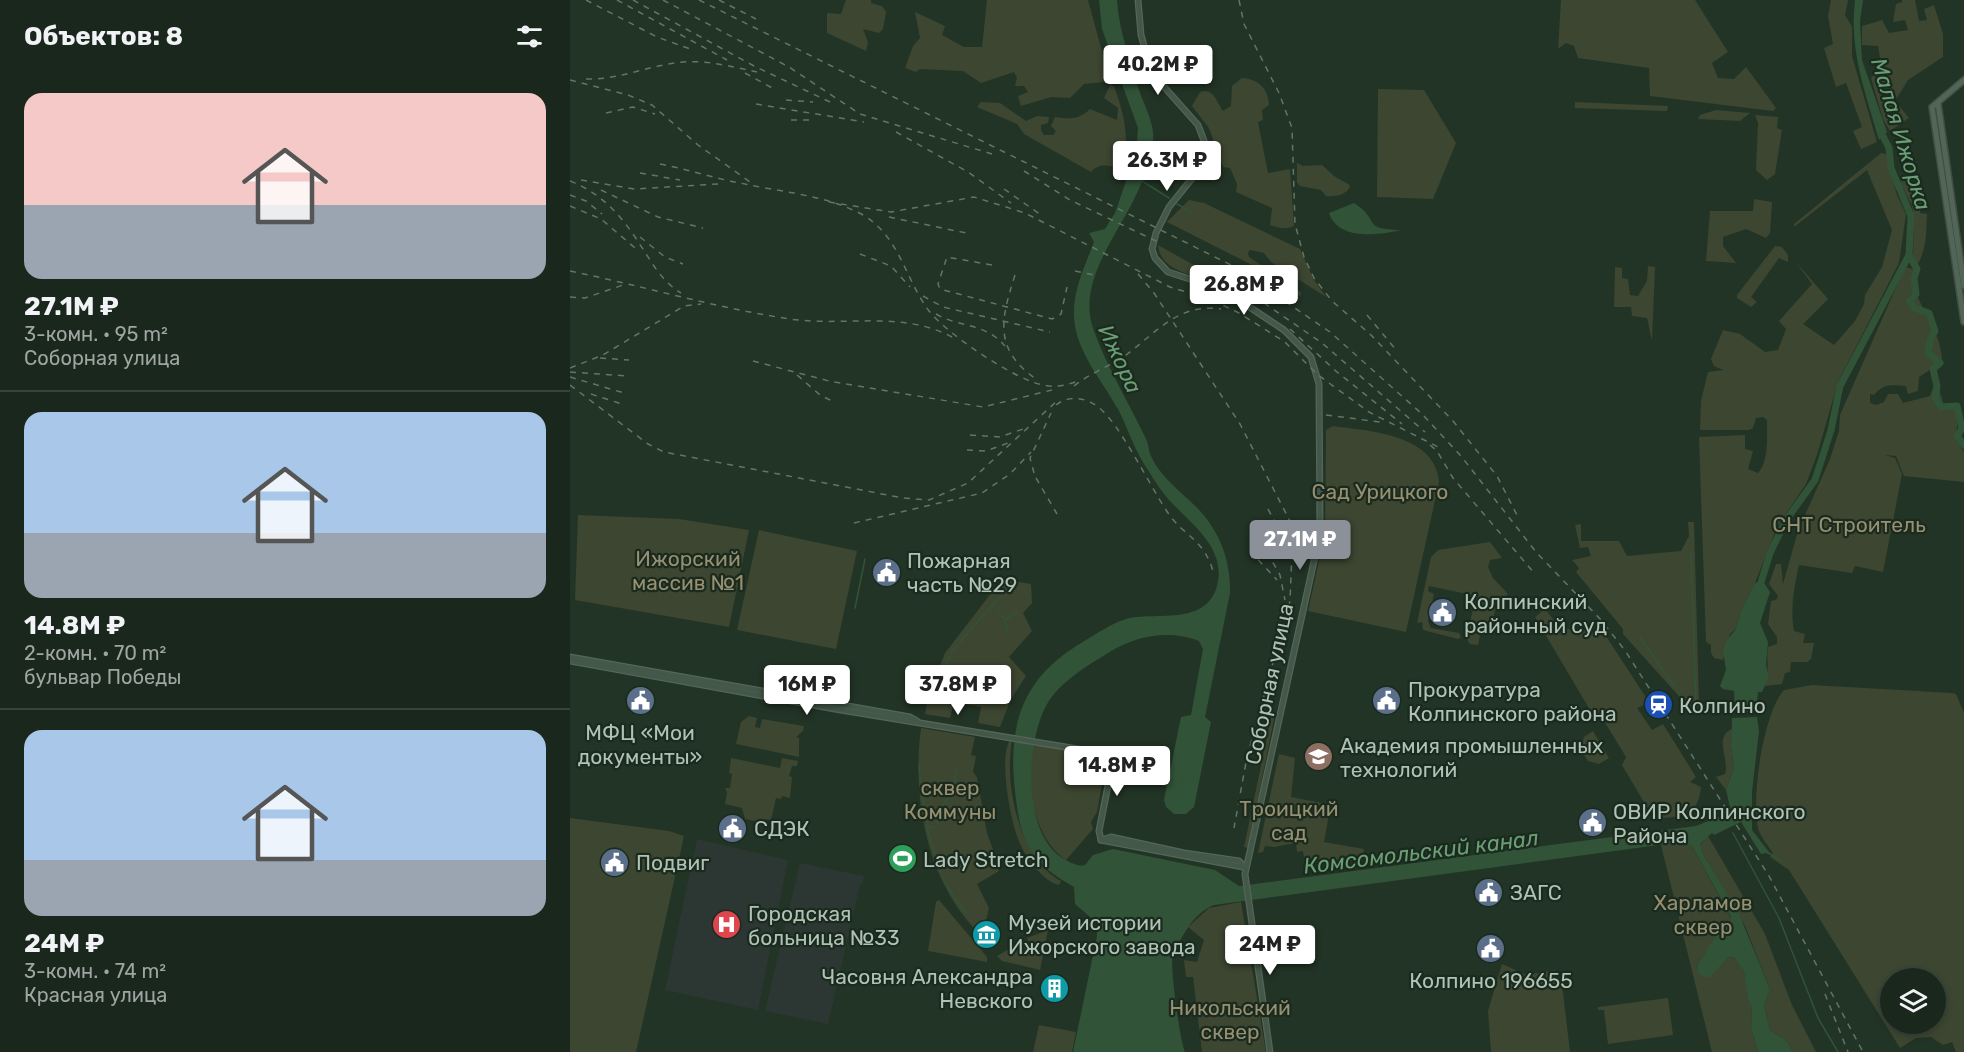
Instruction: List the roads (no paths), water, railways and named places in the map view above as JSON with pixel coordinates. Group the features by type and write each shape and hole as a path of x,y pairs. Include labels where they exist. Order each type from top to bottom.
{"main road":[{"name":"Соборная улица","path":"1138,0 1141,36 1149,63 1158,80 1198,125 1206,146 1202,166 1169,207 1154,238 1153,254 1168,272 1224,291 1289,334 1311,357 1319,384 1320,534 1288,668 1251,853 1245,867 1245,881 1270,1052"},
{"path":"1964,80 1932,107 1964,322"},
{"path":"1938,103 1964,286"},
{"path":"570,659 910,717 918,721 1114,755 1099,831 1101,840 1245,867"}],"waterway":[{"name":"Малая Ижорка","path":"1879,128 1889,148 1891,168 1911,216 1909,255 1917,269 1914,278 1916,294 1910,301 1914,308 1929,313 1935,331 1928,353 1940,363 1933,369 1937,386 1935,398 1941,407 1957,406 1962,428 1957,436 1964,445"},
{"path":"1142,181 1169,198"},
{"path":"1177,204 1193,213"},
{"path":"1759,589 1770,553 1786,520 1815,480 1831,430 1840,386 1909,255"},
{"path":"1691,552 1696,705"},
{"path":"855,608 865,559"},
{"path":"988,610 1000,597"},
{"path":"996,611 1005,619 1007,632"},
{"path":"1006,619 1018,612"},
{"path":"960,642 985,613"},
{"path":"1639,636 1675,687"},
{"path":"951,653 957,645"},
{"path":"944,669 949,657"},
{"path":"1677,690 1680,694"},
{"path":"1683,698 1689,708 1700,705"},
{"path":"919,766 921,782"},
{"path":"954,786 956,769"},
{"path":"956,790 967,783"},
{"path":"921,785 924,807"},
{"path":"937,811 954,792"},
{"path":"925,812 928,828"},
{"path":"937,816 938,825"},
{"path":"933,827 927,828 941,873"},
{"path":"1733,833 1779,918 1818,1018 1838,1052"},
{"path":"943,877 945,882"},
{"path":"946,884 953,895"},
{"path":"955,898 966,913"}],"railway":[{"path":"586,0 657,37 693,50"},
{"path":"617,0 727,60"},
{"path":"633,0 754,66 830,102"},
{"path":"663,0 789,67 860,114 992,154"},
{"path":"699,0 1233,266 1330,332 1422,414 1461,456 1536,552 1602,621 1626,652 1769,876 1863,1052"},
{"path":"719,0 756,19"},
{"path":"1239,0 1244,24 1279,93 1292,128 1295,224 1304,257 1314,278 1332,301 1371,335 1453,421 1497,476 1519,519"},
{"path":"586,79 611,77 683,62 711,63 757,72"},
{"path":"745,73 774,89"},
{"path":"570,80 628,95 652,105 698,145 753,184"},
{"path":"786,100 813,102"},
{"path":"756,104 864,122"},
{"path":"606,113 633,107 655,114"},
{"path":"791,120 813,120"},
{"path":"896,132 968,172 1011,203"},
{"path":"660,164 730,181 819,198 863,215 886,235 921,299 929,311 950,332 982,355 1031,381 1052,386 1078,381"},
{"path":"1024,171 1070,200 1158,242"},
{"path":"640,173 680,180"},
{"path":"581,180 634,189 718,184"},
{"path":"570,181 591,192 609,206 625,223 662,277 681,293"},
{"path":"1004,189 1041,215"},
{"path":"601,190 658,217 703,228"},
{"path":"570,195 586,201 602,214"},
{"path":"829,202 891,212 974,197 1025,213 1170,287 1212,300 1239,313 1285,342 1318,375 1369,412 1442,449"},
{"path":"570,206 601,219 635,248"},
{"path":"889,217 971,234"},
{"path":"640,237 665,257 683,264"},
{"path":"860,254 891,266 910,287"},
{"path":"992,265 947,257 938,284 940,289 1052,319 1061,314 1067,287"},
{"path":"570,271 707,303 790,319 913,324 952,337"},
{"path":"1075,271 1098,276"},
{"path":"1138,274 1154,293 1240,424 1293,527 1290,601 1247,757 1234,828"},
{"path":"1015,275 1006,306 1004,332 1013,356 1022,368 1036,379"},
{"path":"570,297 585,298 626,284"},
{"path":"923,296 943,307 1050,332"},
{"path":"1264,303 1322,343 1425,432"},
{"path":"570,368 603,355 684,306 701,304"},
{"path":"1074,386 1126,355 1158,329 1180,315 1192,310 1221,309"},
{"path":"936,314 989,333 1005,346"},
{"path":"1367,315 1397,351"},
{"path":"1290,329 1337,372 1402,424"},
{"path":"600,358 629,360"},
{"path":"753,361 829,381 983,407 1052,390"},
{"path":"570,372 627,376"},
{"path":"797,375 820,395 834,402"},
{"path":"570,377 624,393"},
{"path":"570,385 648,444 664,452 903,498 929,500 968,483 1059,399"},
{"path":"591,394 622,404"},
{"path":"1056,405 1077,398 1093,404 1106,415 1125,440 1166,510 1205,553 1214,575"},
{"path":"1034,473 1030,458 1051,413"},
{"path":"1326,415 1380,422"},
{"path":"970,435 1000,437 1023,429"},
{"path":"967,450 986,451 1008,443"},
{"path":"1430,445 1437,451 1453,478 1535,574"},
{"path":"854,523 982,493 1010,474 1031,452"},
{"path":"1036,478 1057,514"},
{"path":"1268,509 1292,554"},
{"path":"1250,551 1277,580"},
{"path":"1267,552 1280,575 1285,600"},
{"path":"1825,994 1848,1052"}],"place":[{"name":"Пожарная часть №29","path":"886,572"},
{"name":"Колпинский районный суд","path":"1443,613"},
{"name":"МФЦ «Мои документы»","path":"640,701"},
{"name":"Прокуратура Колпинского района","path":"1387,701"},
{"name":"Колпино","path":"1658,705"},
{"name":"Академия промышленных технологий","path":"1319,757"},
{"name":"ОВИР Колпинского Района","path":"1592,823"},
{"name":"СДЭК","path":"733,828"},
{"name":"Lady Stretch","path":"902,859"},
{"name":"Подвиг","path":"615,862"},
{"name":"ЗАГС","path":"1489,892"},
{"name":"Городская больница №33","path":"727,925"},
{"name":"Музей истории Ижорского завода","path":"987,934"},
{"name":"Колпино 196655","path":"1491,949"},
{"name":"Часовня Александра Невского","path":"1054,988"}],"water label":[{"name":"Ижора","path":"1120,359"},
{"name":"Комсомольский канал","path":"1421,852"}],"park label":[{"name":"Сад Урицкого","path":"1380,491"},
{"name":"СНТ Строитель","path":"1849,524"},
{"name":"Ижорский массив №1","path":"688,570"},
{"name":"сквер Коммуны","path":"950,799"},
{"name":"Троицкий сад","path":"1289,820"},
{"name":"Харламов сквер","path":"1703,914"},
{"name":"Никольский сквер","path":"1230,1019"}]}
